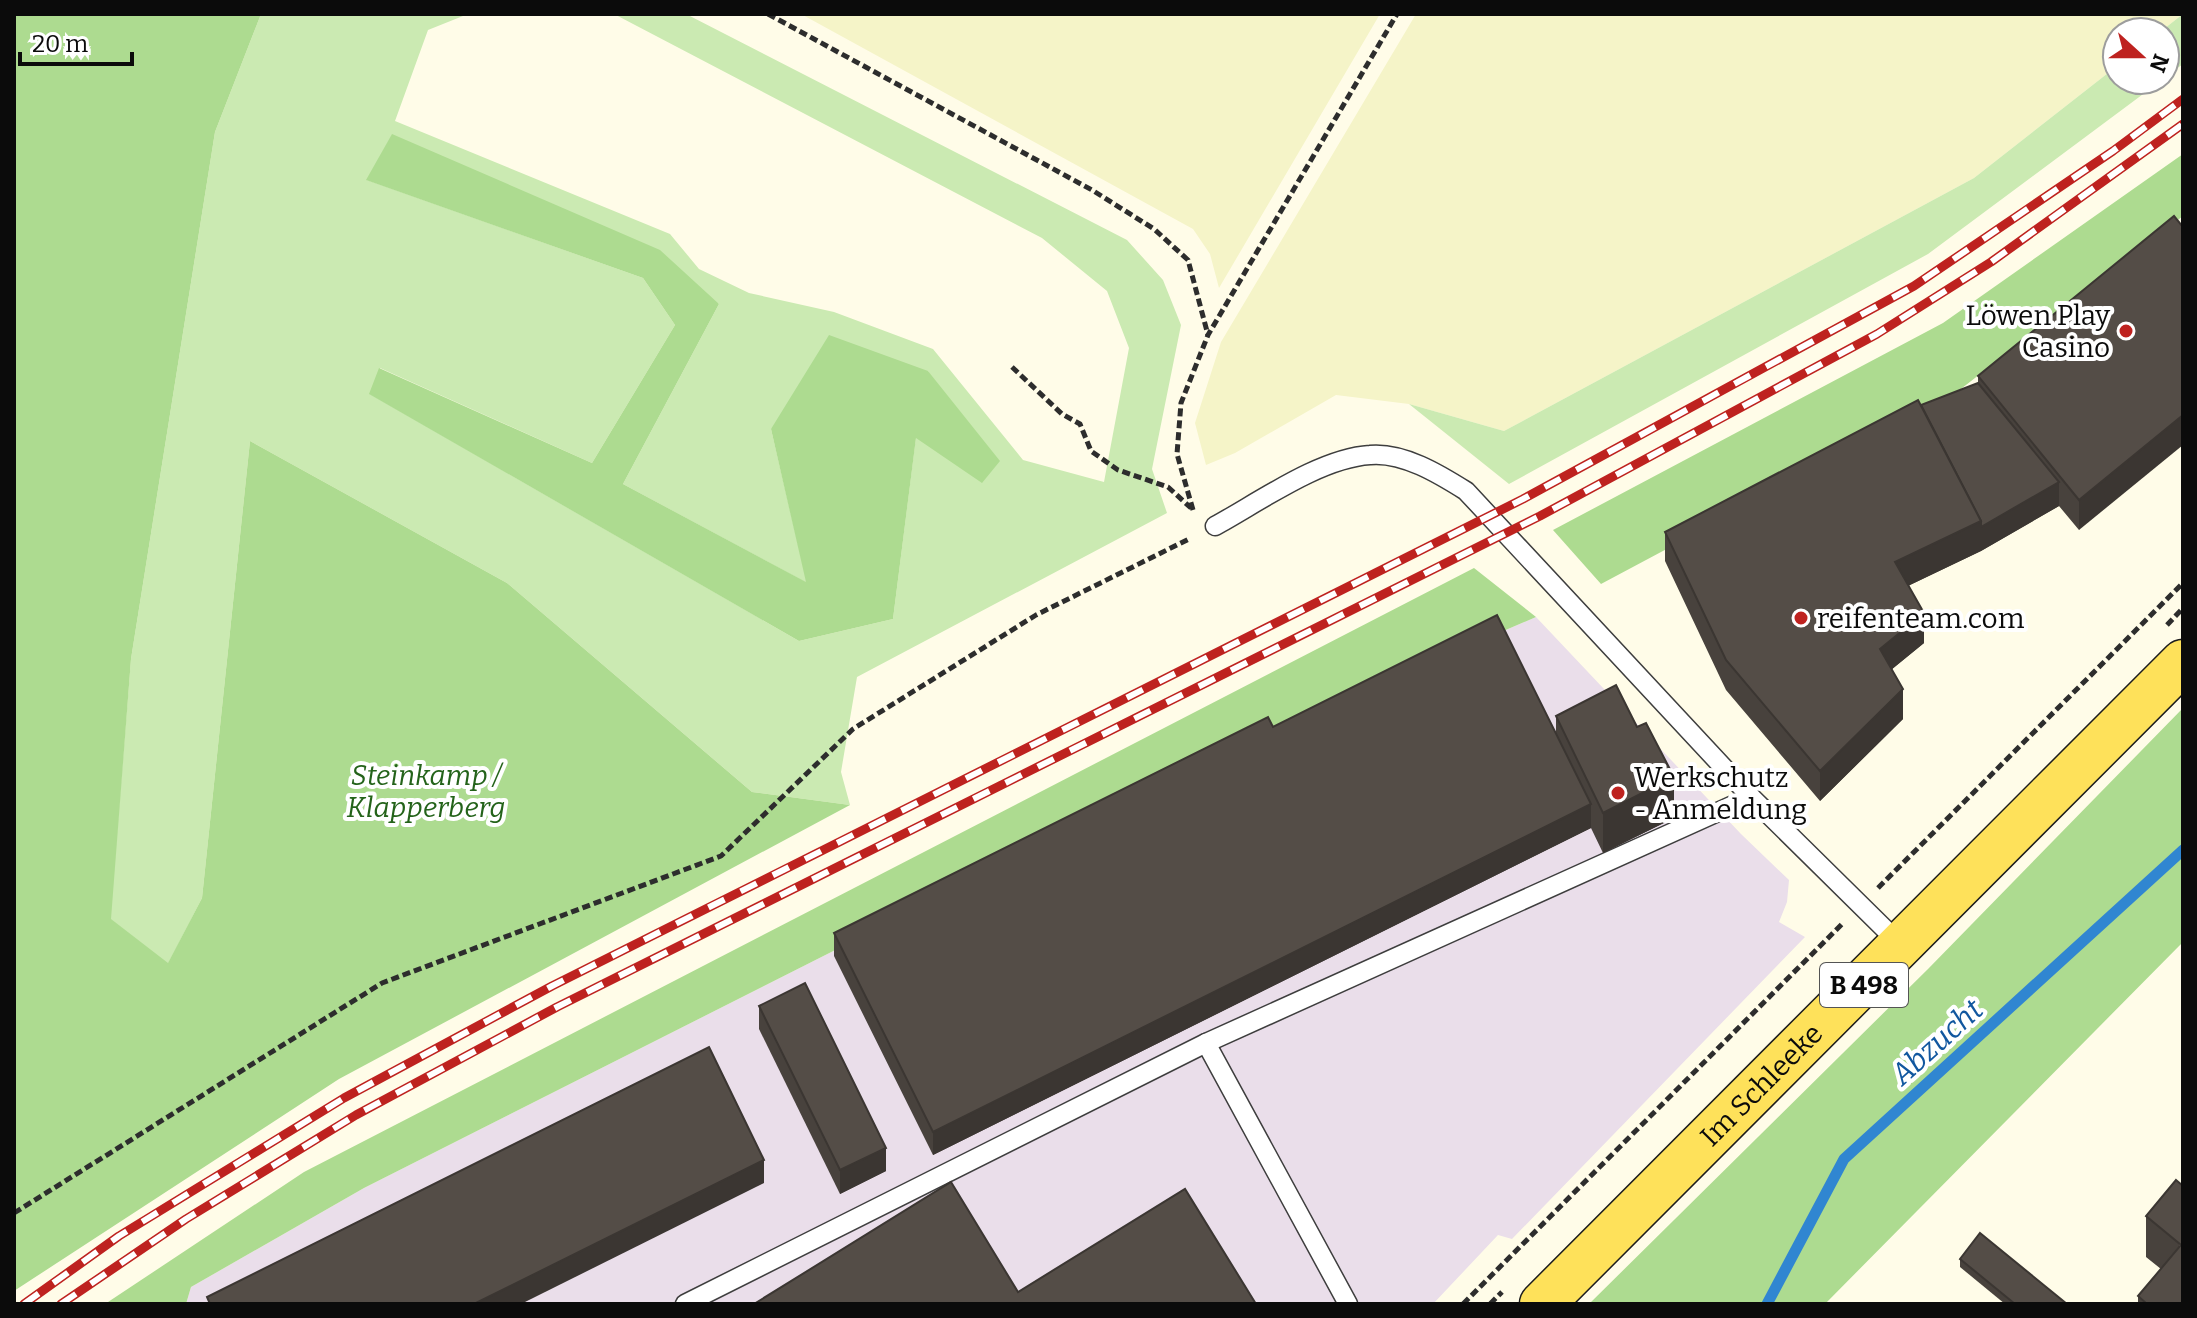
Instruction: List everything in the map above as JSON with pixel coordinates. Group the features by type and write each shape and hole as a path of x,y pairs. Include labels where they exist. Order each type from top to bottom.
{"main road":[{"name":"Im Schleeke","path":"1542,1304 2183,662"}],"lane":[{"path":"1215,526 1331,463 1372,454 1406,461 1439,474 1466,491 1751,797 1859,907 1902,946"},
{"path":"685,1304 1206,1043 1751,797"},
{"path":"1206,1043 1348,1304"}],"path":[{"path":"768,14 1092,190 1154,229 1188,260 1208,335"},
{"path":"1192,509 1177,454 1181,403 1208,335 1397,14"},
{"path":"14,1213 382,983 721,856 853,729 1036,615 1215,526 1168,487 1118,470 1091,451 1080,424 1062,414 1012,367"},
{"path":"1463,1304 2183,583"}],"shaded area":[{"path":"1536,617 1741,834 1789,880 1787,902 1779,922 1805,937 1512,1239 1498,1235 1433,1304 186,1304 191,1287 364,1188 1261,735"}],"green space":[{"name":"Steinkamp / Klapperberg","path":"14,14 261,14 215,132 131,659 111,919 168,963 202,898 250,441 507,583 752,792 850,805 339,1079 14,1291"},
{"path":"261,14 468,14 428,30 395,121 670,234 699,269 749,293 834,312 933,349 1023,460 1104,482 1129,348 1107,291 1042,238 614,14 686,14 1127,240 1163,280 1181,325 1152,469 1167,513 857,677 841,772 850,805 752,792 507,583 250,441 202,898 168,964 110,919 131,659 215,132","holes":["392,135 719,304 623,484 807,583 771,429 928,371 982,482 916,437 893,619 799,641 370,394 380,368 592,463 675,325 643,278 367,180"]},
{"path":"801,14 1380,14 1219,288 1210,254 1193,229"},
{"path":"1416,14 2183,14 2101,16 2101,79 1974,178 1504,431 1409,404 1336,395 1235,453 1206,465 1195,423 1221,342"},
{"path":"2183,14 2181,65 2181,16"},
{"path":"2101,79 2101,96 2140,96 1928,254 1509,484 1409,404 1504,431 1974,178"},
{"path":"392,134 660,250 719,304 623,484 806,582 771,429 829,335 928,371 1000,461 982,483 916,438 893,619 799,641 369,394 379,368 592,463 675,325 643,278 366,180"},
{"path":"2183,154 2183,216 1948,399 1601,584 1553,530 1943,323"},
{"path":"1474,568 1536,617 1261,735 364,1188 191,1287 186,1304 105,1304 304,1172"},
{"path":"2183,708 2183,942 1825,1304 1589,1304 1928,969"}],"building":[{"name":"Löwen Play Casino","path":"2174,216 2183,227 2183,415 2079,500 1978,376"},
{"path":"1978,383 2059,482 1981,527 1981,521 1921,405"},
{"name":"reifenteam.com","path":"1918,400 1981,521 1895,562 1924,613 1880,649 1903,689 1820,771 1726,660 1665,532"},
{"path":"1497,615 1591,804 933,1132 834,933 1268,717 1273,727"},
{"path":"1616,685 1637,727 1646,723 1674,777 1603,813 1556,716"},
{"path":"805,983 886,1148 840,1170 759,1006"},
{"path":"709,1047 764,1160 474,1304 210,1304 207,1297"},
{"path":"2176,1180 2183,1186 2183,1304 2147,1304 2138,1296 2181,1245 2146,1216"},
{"path":"951,1182 1018,1292 1185,1189 1256,1304 754,1304"},
{"path":"1980,1233 2067,1304 2015,1304 1960,1259"}],"waterway":[{"name":"Abzucht","path":"1767,1304 1844,1159 2183,850"}],"railway":[{"path":"24,1304 119,1236 344,1098 552,986 1523,499 1914,286 2113,151 2183,99"},
{"path":"61,1304 186,1219 356,1115 557,1007 1540,516 1877,334 1991,262 2183,124"}],"place":[{"name":"Löwen Play Casino","path":"2126,331"},
{"name":"reifenteam.com","path":"1801,618"},
{"name":"Werkschutz - Anmeldung","path":"1618,793"}]}
